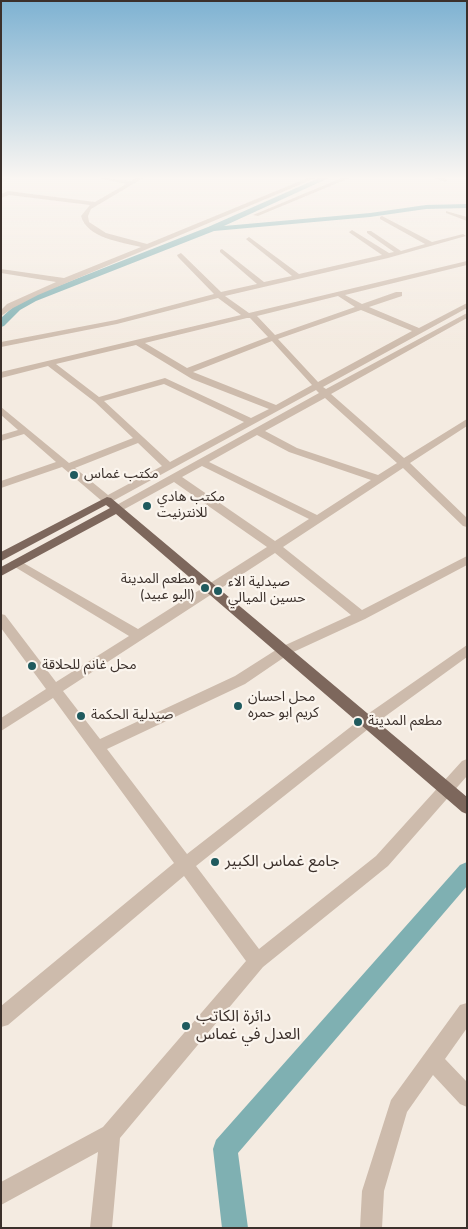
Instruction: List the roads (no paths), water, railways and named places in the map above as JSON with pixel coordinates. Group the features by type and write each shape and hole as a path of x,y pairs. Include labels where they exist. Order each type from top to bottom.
{"main road":[{"path":"1,557 112,505"},
{"path":"1,572 112,505"},
{"path":"112,505 465,806"}],"street":[{"path":"108,234 146,246"},
{"path":"1,314 10,306 35,293 174,234"},
{"path":"356,234 388,256"},
{"path":"372,234 400,253"},
{"path":"413,234 432,244"},
{"path":"1,345 117,322 219,295 388,256 463,236"},
{"path":"249,239 298,277"},
{"path":"222,251 263,285"},
{"path":"181,255 219,295 250,316 318,386 404,463 467,524"},
{"path":"1,375 467,263"},
{"path":"457,266 467,271"},
{"path":"1,271 66,281"},
{"path":"339,294 361,307 419,331"},
{"path":"185,372 273,338 398,294"},
{"path":"172,472 201,462 254,427 276,408 467,305"},
{"path":"1,410 112,505 254,427 326,393 467,315"},
{"path":"137,342 185,372 276,408"},
{"path":"49,363 98,400 172,472 274,546 362,616"},
{"path":"98,400 163,380 254,427 293,450 380,479"},
{"path":"1,724 466,423"},
{"path":"1,438 25,431"},
{"path":"1,485 140,439"},
{"path":"201,462 317,519"},
{"path":"98,747 240,680 284,651 362,616 467,560"},
{"path":"16,564 138,635"},
{"path":"1,618 257,961"},
{"path":"1,1018 186,864 367,722 467,650"},
{"path":"1,1194 110,1134 257,961 382,861 467,766"},
{"path":"371,1228 373,1190 398,1106 467,1012"},
{"path":"432,1059 467,1097"},
{"path":"101,1228 110,1134"}],"waterway":[{"path":"1,324 17,308 33,299 197,234"},
{"path":"235,1228 225,1149 467,871"}],"place":[{"name":"مكتب غماس","path":"74,475"},
{"name":"مكتب هادي للانترنيت","path":"147,506"},
{"name":"مطعم المدينة (البو عبيد)","path":"205,588"},
{"name":"صيدلية الاء حسين الميالي","path":"218,591"},
{"name":"محل غانم للحلاقة","path":"32,666"},
{"name":"محل احسان كريم ابو حمره","path":"238,706"},
{"name":"صيدلية الحكمة","path":"81,716"},
{"name":"مطعم المدينة","path":"358,722"},
{"name":"جامع غماس الكبير","path":"215,862"},
{"name":"دائرة الكاتب العدل في غماس","path":"186,1026"}]}
